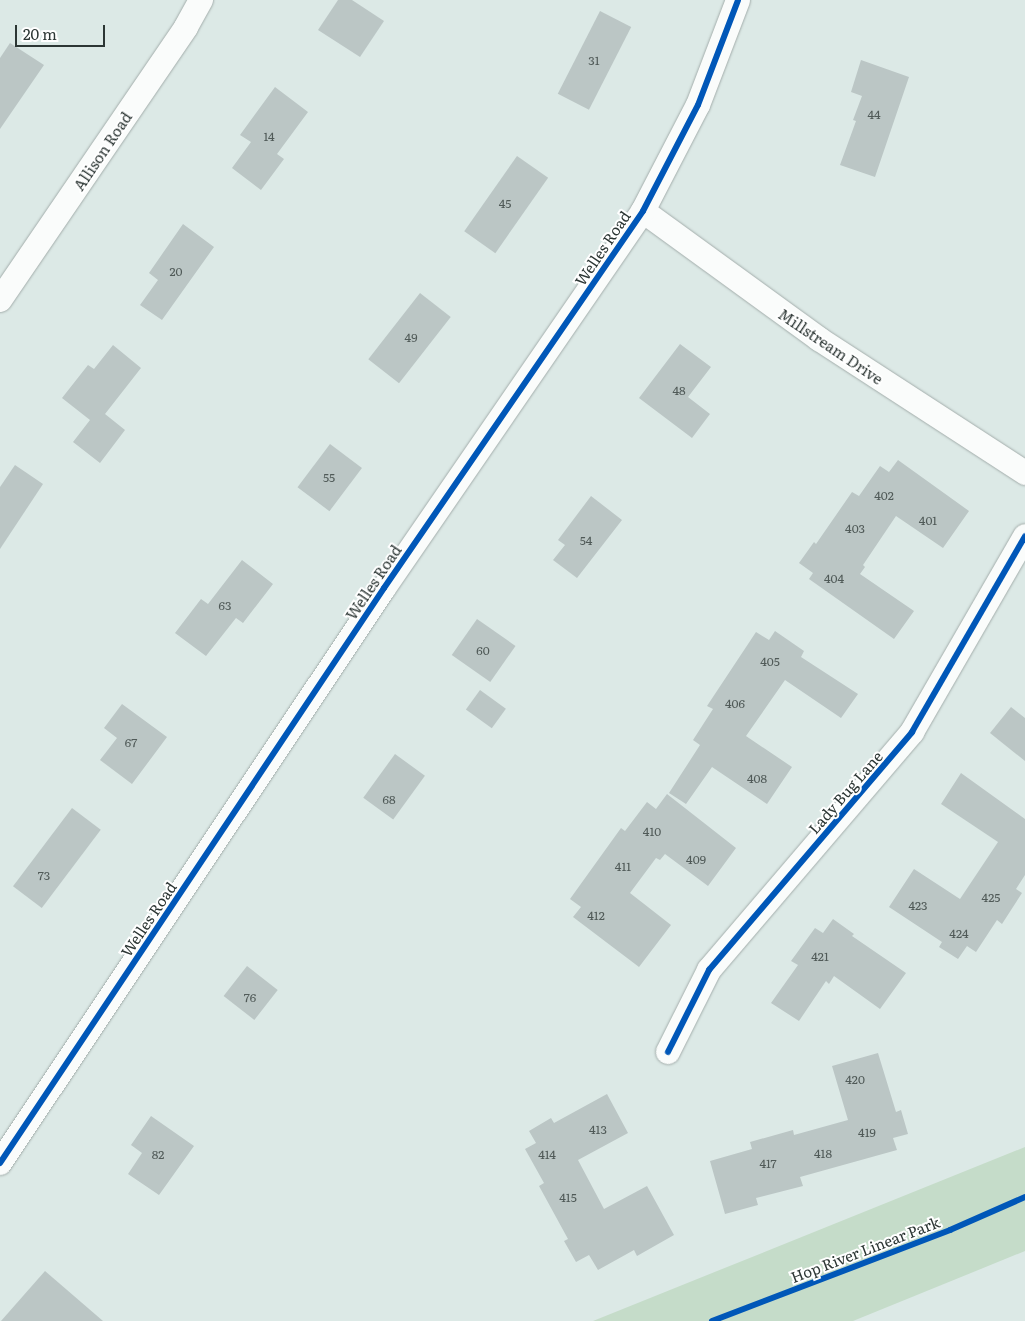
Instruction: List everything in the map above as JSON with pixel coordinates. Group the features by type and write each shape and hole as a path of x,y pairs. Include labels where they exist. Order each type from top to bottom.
{"street":[{"name":"Allison Road","path":"0,300 186,27 201,0"},
{"name":"Welles Road","path":"0,1163 390,580 642,211 698,105 738,0"},
{"name":"Millstream Drive","path":"642,211 819,339 1025,474"},
{"name":"Lady Bug Lane","path":"668,1052 709,970 912,732 1025,536"}],"green space":[{"path":"1025,1147 1025,1251 853,1321 593,1321"}],"building":[{"path":"338,0 352,0 384,21 360,57 318,30"},
{"path":"600,11 631,27 589,110 558,94"},
{"path":"10,43 44,65 0,129 0,58"},
{"path":"861,60 909,77 875,177 840,165 856,121 853,120 862,96 851,92"},
{"path":"275,87 308,112 277,154 284,159 261,190 232,168 251,142 240,135"},
{"path":"517,156 548,178 495,253 464,231"},
{"path":"183,224 214,247 162,320 140,305 158,280 149,273"},
{"path":"420,293 451,317 399,383 368,359"},
{"path":"680,344 711,367 688,397 710,414 692,438 639,398"},
{"path":"113,345 141,368 105,414 125,430 100,463 73,442 90,420 62,398 88,365 94,369"},
{"path":"330,444 362,468 329,511 298,487"},
{"path":"898,460 969,511 943,548 896,516 863,565 865,567 860,574 914,611 894,639 809,579 813,573 799,563 814,542 816,544 852,492 859,496 880,466 889,472"},
{"path":"15,465 43,484 0,549 0,487"},
{"path":"591,496 622,520 577,578 553,560 565,545 558,540"},
{"path":"242,560 273,584 243,623 236,618 206,656 175,633 201,599 208,604"},
{"path":"477,619 516,646 490,682 452,655"},
{"path":"775,631 804,651 801,657 858,694 841,718 785,680 746,736 792,767 767,804 712,767 686,804 669,793 700,745 693,740 713,709 707,706 756,632 769,640"},
{"path":"480,690 506,709 492,728 466,709"},
{"path":"122,704 167,737 132,784 100,760 117,738 104,728"},
{"path":"1011,707 1025,718 1025,761 990,733"},
{"path":"395,754 425,776 393,819 363,798"},
{"path":"961,773 1025,819 1025,875 1016,889 1022,893 1002,924 997,920 976,952 967,946 958,959 939,947 942,942 889,907 914,869 960,899 998,842 941,804"},
{"path":"667,794 736,848 708,886 665,854 660,860 656,858 630,893 671,925 639,967 573,917 581,907 570,899 621,828 625,831 647,802 656,809"},
{"path":"72,808 101,830 42,908 13,886"},
{"path":"833,919 854,934 852,936 906,973 880,1009 834,976 829,984 826,981 799,1021 771,1003 798,965 791,961 815,928 823,933"},
{"path":"247,966 278,990 254,1020 224,996"},
{"path":"878,1053 896,1112 901,1110 908,1134 893,1138 897,1150 800,1177 803,1186 756,1198 758,1205 725,1214 710,1161 752,1149 750,1142 793,1130 794,1135 848,1120 832,1066"},
{"path":"607,1094 628,1133 578,1160 604,1209 647,1186 674,1235 637,1256 634,1250 598,1270 589,1255 576,1262 564,1241 568,1239 539,1186 544,1183 525,1149 536,1143 529,1131 551,1118 554,1123"},
{"path":"151,1116 194,1146 159,1195 128,1174 142,1153 131,1145"},
{"path":"45,1271 103,1321 1,1321"}],"cycle path":[{"path":"0,1163 384,588 643,211 698,105 738,0"},
{"path":"668,1052 709,970 912,732 1025,536"},
{"name":"Hop River Linear Park","path":"712,1321 950,1230 1025,1197"}]}
